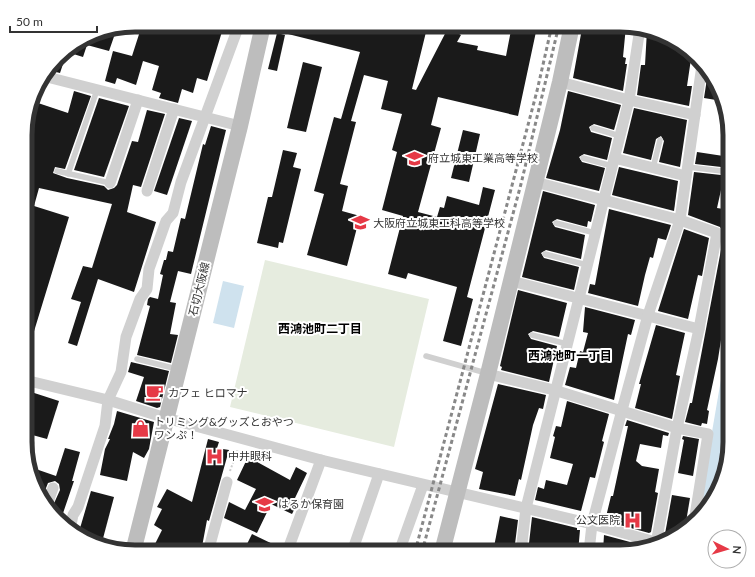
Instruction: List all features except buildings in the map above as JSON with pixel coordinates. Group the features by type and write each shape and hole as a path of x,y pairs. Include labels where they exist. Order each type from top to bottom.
{"street":[{"path":"71,523 73,515 87,482 105,426 108,400 121,372 128,331 140,299 147,288 149,269 166,220 173,213 181,182 236,32"},
{"name":"石切大阪線","path":"135,545 240,126 261,32"},
{"path":"444,545 511,281 560,82 571,32"},
{"path":"522,545 526,508 554,390 588,265 629,100 639,34"},
{"path":"590,545 592,524 648,315 680,220 701,71"},
{"path":"49,78 240,126"},
{"path":"560,82 695,115"},
{"path":"110,183 138,100"},
{"path":"147,191 174,109"},
{"path":"613,162 687,172"},
{"path":"535,182 680,220 716,233 699,329 677,428 658,538"},
{"path":"511,281 699,329"},
{"path":"488,374 554,390 677,428 708,434 696,512"},
{"path":"32,382 108,400 166,418 322,460 592,524 650,541"},
{"path":"290,545 322,460"},
{"path":"354,545 379,474"},
{"path":"210,545 227,482"},
{"path":"402,545 423,485"},
{"path":"49,499 53,488"}],"lane":[{"path":"68,174 97,90"},
{"path":"593,128 620,136"},
{"path":"654,168 660,140"},
{"path":"583,158 613,162"},
{"path":"57,171 110,183"},
{"path":"687,172 723,172"},
{"path":"556,223 595,233"},
{"path":"544,254 588,265"},
{"path":"532,336 567,344"},
{"path":"426,356 488,374"},
{"path":"137,359 178,370"}],"path":[{"path":"227,482 241,438"}],"shaded area":[{"path":"265,260 429,299 394,447 230,407"}],"water":[{"path":"223,281 244,286 234,328 213,323"},
{"path":"723,368 723,449 720,469 709,494 699,509"}],"railway":[{"path":"417,545 537,91 550,32"},
{"path":"424,545 521,184 557,32"}],"place":[{"name":"府立城東工業高等学校","path":"415,158"},
{"name":"大阪府立城東工科高等学校","path":"360,223"},
{"name":"カフェ ヒロマナ","path":"155,393"},
{"name":"トリミング&グッズとおやつ ワンぷ！","path":"141,428"},
{"name":"中井眼科","path":"215,456"},
{"name":"はるか保育園","path":"265,504"},
{"name":"公文医院","path":"633,520"}],"district":[{"name":"西鴻池町二丁目","path":"320,329"},
{"name":"西鴻池町一丁目","path":"570,356"}]}
